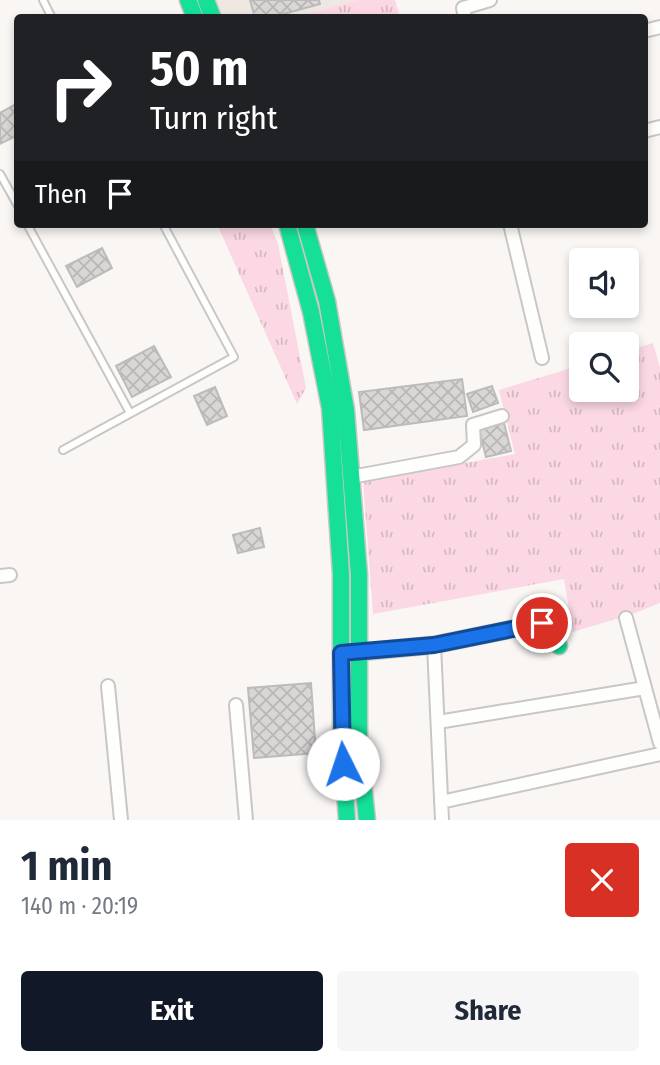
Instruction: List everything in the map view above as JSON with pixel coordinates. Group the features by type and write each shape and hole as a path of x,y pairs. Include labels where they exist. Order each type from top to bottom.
{"main road":[{"path":"296,228 327,301 346,410 359,575 359,742 366,820"},
{"path":"296,228 330,408 341,574 341,736 348,820"},
{"path":"341,653 434,645 542,623 559,646"}],"street":[{"path":"463,8 490,0"},
{"path":"511,228 542,358"},
{"path":"351,477 459,457 474,445 473,425 502,416"},
{"path":"626,618 645,688 657,717 660,743"},
{"path":"434,645 442,820"},
{"path":"108,686 121,820"},
{"path":"438,722 645,688"},
{"path":"236,705 246,820"},
{"path":"441,802 660,754"}],"lane":[{"path":"0,174 14,199"},
{"path":"29,228 130,413"},
{"path":"62,450 234,357 165,228"}],"shaded area":[{"path":"215,0 358,0 309,14 222,14"}],"green space":[{"path":"358,0 395,0 399,14 306,14"},
{"path":"219,228 272,228 278,244 306,388 297,404"},
{"path":"653,343 660,368 660,603 573,632 564,579 373,614 363,481 515,454 499,390 569,369 569,402 639,402 639,347"}],"building":[{"path":"250,0 319,0 320,4 284,14 254,14"},
{"path":"14,105 14,137 0,144 0,113"},
{"path":"102,248 112,268 77,287 66,266"},
{"path":"154,346 171,377 132,397 116,366"},
{"path":"462,379 467,416 364,430 359,392"},
{"path":"492,386 498,403 473,412 467,394"},
{"path":"215,387 227,416 207,425 194,396"},
{"path":"504,423 511,451 486,457 479,429"},
{"path":"260,528 264,547 238,553 233,535"},
{"path":"311,683 316,753 254,758 248,688"}],"traffic: fast":[{"path":"188,0 193,14"},
{"path":"206,0 211,14"},
{"path":"288,228 311,312 330,408 341,574 341,736 347,820"},
{"path":"306,228 327,301 346,410 359,575 359,742 367,820"},
{"path":"350,653 434,645 542,623 559,646"}],"route":[{"path":"343,764 341,653 434,645 542,623"}]}
